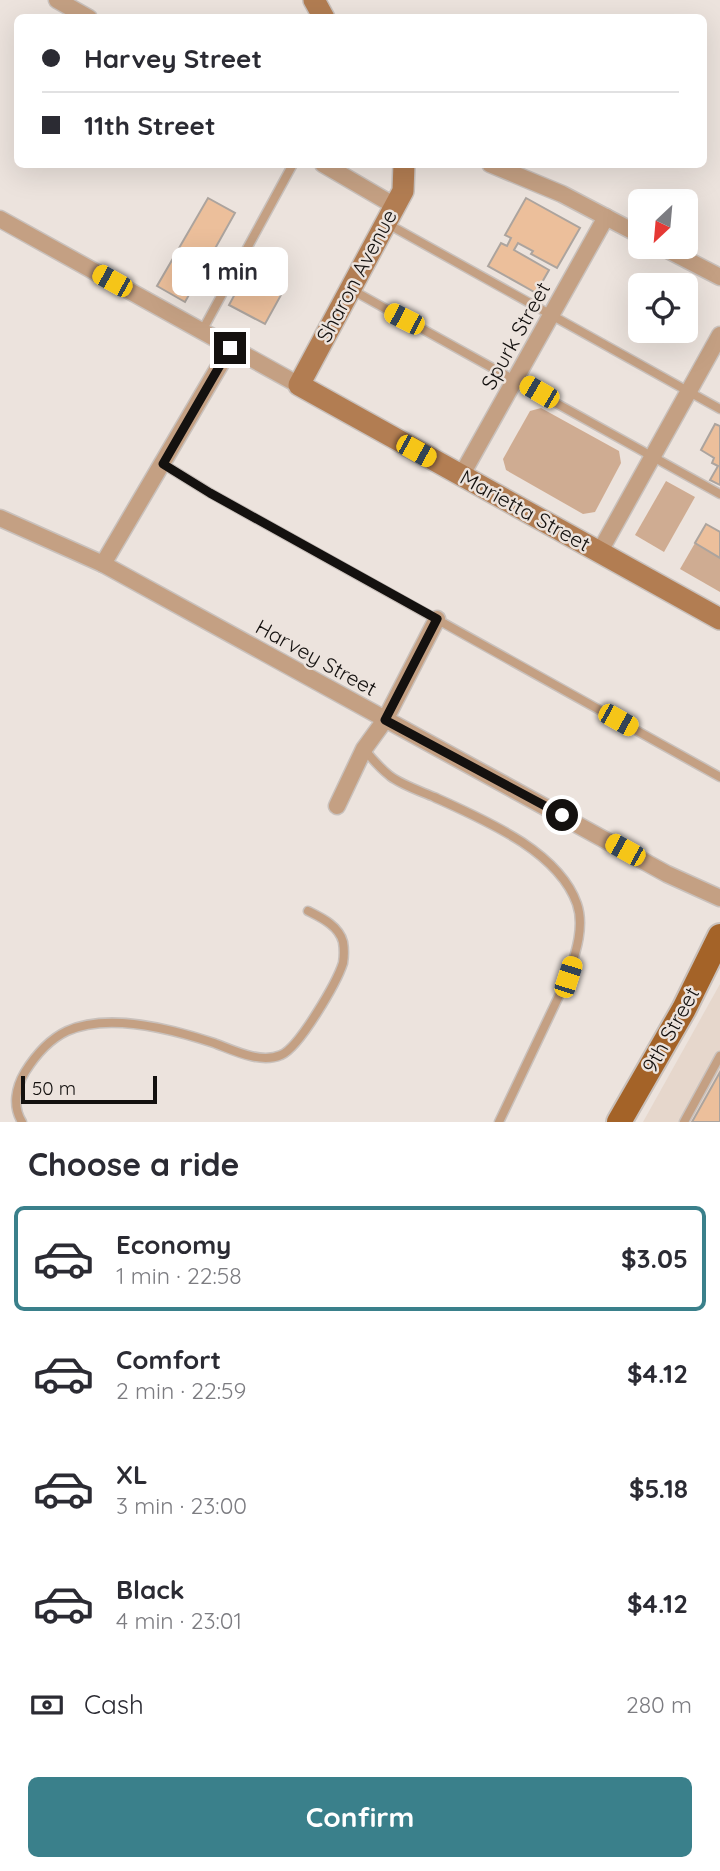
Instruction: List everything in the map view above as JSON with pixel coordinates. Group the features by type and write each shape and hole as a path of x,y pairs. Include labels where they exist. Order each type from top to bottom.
{"main road":[{"name":"Sharon Avenue","path":"299,385 402,191 404,168"},
{"name":"Marietta Street","path":"299,385 720,619"},
{"name":"9th Street","path":"619,1122 684,1009 720,936"}],"street":[{"path":"57,0 82,14"},
{"path":"328,168 390,214"},
{"path":"500,168 562,194 628,229"},
{"name":"Spurk Street","path":"461,476 606,217"},
{"name":"Marietta Street","path":"0,219 299,385"},
{"path":"685,259 720,277"},
{"path":"599,553 720,335"},
{"path":"103,564 230,348"},
{"name":"Harvey Street","path":"0,518 103,564 667,874 720,898"},
{"path":"337,806 365,749 385,720 437,619"}],"lane":[{"path":"201,331 291,168"},
{"path":"390,214 551,315 720,409"},
{"path":"350,288 720,494"},
{"path":"163,464 210,493 720,777"},
{"path":"365,749 377,765 393,778 493,826 538,854 557,872 578,905 580,930 568,977 499,1122"},
{"path":"22,1122 15,1104 23,1075 36,1056 67,1031 99,1024 132,1024 167,1029 259,1057 280,1056 297,1043 339,974 344,960 343,942 338,929 308,911"},
{"path":"684,1122 720,1056"}],"shaded area":[{"path":"541,408 619,451 621,463 595,512 583,514 506,470 503,459 530,411"},
{"path":"666,481 695,497 664,552 635,535"},
{"path":"695,543 720,558 720,592 680,569"},
{"path":"720,984 720,1122 643,1122"}],"building":[{"path":"208,198 235,213 185,302 157,286"},
{"path":"526,198 580,228 557,268 531,254 533,251 518,243 514,250 549,270 536,293 488,266 501,243 507,246 511,238 505,235"},
{"path":"250,266 286,286 265,324 229,305"},
{"path":"715,424 720,426 720,485 710,480 718,466 712,463 714,458 701,450"},
{"path":"706,524 720,532 720,558 695,543"},
{"path":"720,1072 720,1122 692,1122"}],"route":[{"path":"230,348 163,464 437,619 385,720 562,815"}]}
